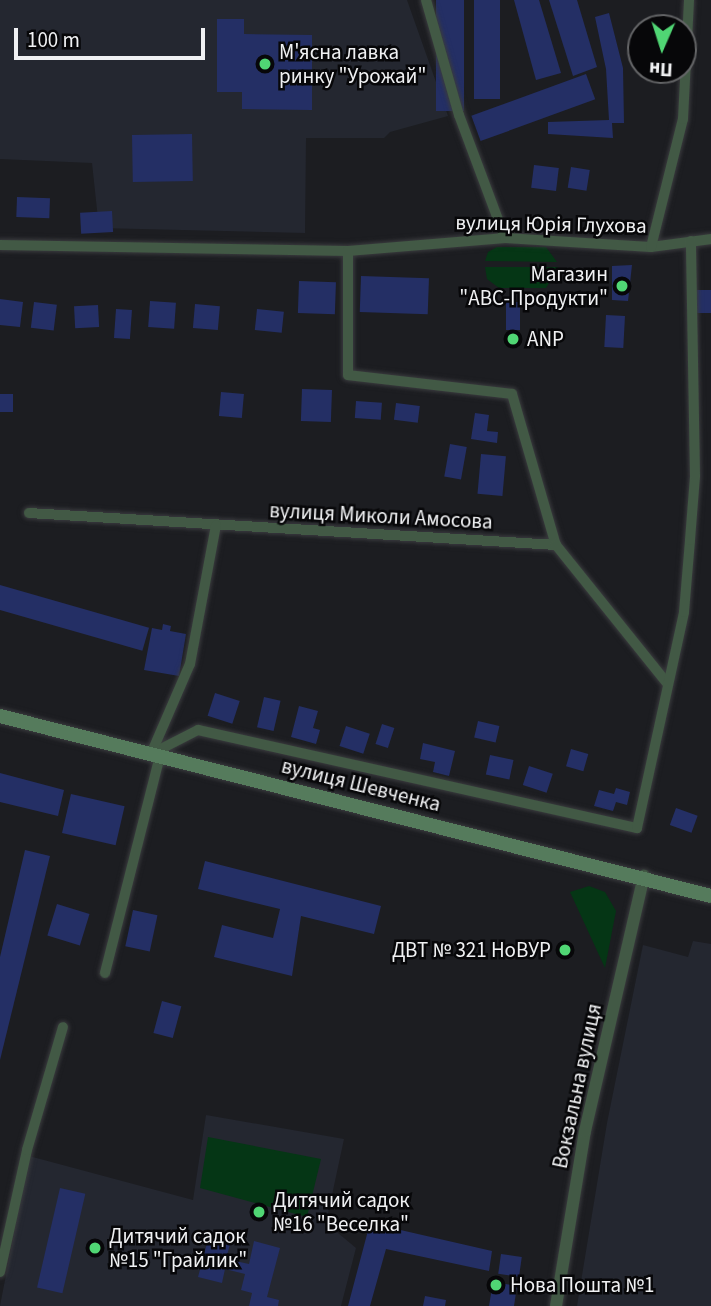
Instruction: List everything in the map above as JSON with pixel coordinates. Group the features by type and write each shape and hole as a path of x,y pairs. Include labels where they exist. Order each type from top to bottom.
{"main road":[{"name":"вулиця Шевченка","path":"0,716 644,876 711,896"}],"street":[{"path":"426,0 459,115 505,238"},
{"path":"651,247 683,119 689,0"},
{"name":"вулиця Юрія Глухова","path":"0,245 348,251 505,238 651,247 711,239"},
{"path":"155,755 198,730 637,828 666,682 684,612 695,476 691,241"},
{"path":"348,251 348,375 512,394 556,545 666,682"},
{"name":"вулиця Миколи Амосова","path":"29,513 556,545"},
{"path":"105,973 155,755 190,664 216,525"},
{"name":"Вокзальна вулиця","path":"556,1306 584,1131 644,876"},
{"path":"0,1272 27,1150 63,1027"}],"shaded area":[{"path":"0,0 407,0 448,116 390,132 384,138 306,138 305,233 99,228 92,163 0,159"},
{"path":"693,941 711,944 711,1306 577,1306 607,1123 643,945 688,957"},
{"path":"206,1115 344,1139 326,1223 356,1248 341,1306 0,1306 29,1156 193,1200"}],"green space":[{"path":"497,247 546,247 557,262 485,261 488,252"},
{"path":"485,267 558,267 546,288 499,288 487,279"},
{"path":"589,886 605,892 616,911 605,968 570,892"},
{"path":"208,1137 321,1159 307,1217 200,1188"}],"building":[{"path":"436,0 464,0 464,111 436,111"},
{"path":"474,0 500,0 500,99 474,99"},
{"path":"514,0 539,0 561,73 536,80"},
{"path":"549,0 577,0 597,67 573,76"},
{"path":"609,13 623,68 624,123 612,123 613,138 548,134 548,122 609,120 606,69 595,17"},
{"name":"М'ясна лавка ринку \"Урожай\"","path":"217,19 244,19 244,34 312,35 312,110 242,109 242,92 217,92"},
{"path":"586,74 595,99 481,141 471,116"},
{"path":"192,134 193,181 133,182 132,135"},
{"path":"534,165 559,168 556,191 531,188"},
{"path":"571,167 590,170 586,191 568,188"},
{"path":"17,197 50,198 49,218 16,217"},
{"path":"112,211 113,232 81,234 80,213"},
{"name":"Магазин \"ABC-Продукти\"","path":"632,265 628,301 612,300 612,266"},
{"path":"361,276 429,278 428,314 360,312"},
{"path":"299,281 336,282 335,314 298,313"},
{"path":"695,290 711,290 711,313 695,313"},
{"path":"0,299 23,302 20,327 0,325"},
{"path":"150,301 176,303 174,329 148,327"},
{"path":"34,302 57,305 54,331 31,328"},
{"path":"506,302 520,302 520,330 506,330"},
{"path":"195,304 220,306 218,330 193,328"},
{"path":"98,305 99,327 75,328 74,306"},
{"path":"116,309 132,310 130,339 114,338"},
{"path":"257,309 284,312 282,333 255,330"},
{"path":"606,315 625,316 623,348 604,347"},
{"path":"302,389 332,390 331,422 301,421"},
{"path":"221,392 244,394 242,418 219,416"},
{"path":"0,394 13,394 13,412 0,412"},
{"path":"356,401 382,403 381,420 355,418"},
{"path":"396,403 420,406 418,423 394,420"},
{"path":"475,413 489,415 487,431 498,432 497,443 471,439"},
{"path":"450,444 467,447 461,479 444,476"},
{"path":"481,454 506,456 502,496 478,494"},
{"path":"0,585 149,628 142,651 0,610"},
{"path":"163,624 171,626 170,631 186,634 179,676 144,670 152,628 162,630"},
{"path":"215,693 240,701 232,724 208,716"},
{"path":"264,697 281,701 274,731 257,727"},
{"path":"299,706 318,711 313,728 320,730 316,744 291,737"},
{"path":"478,721 499,726 496,743 474,738"},
{"path":"382,724 394,728 388,748 376,744"},
{"path":"346,726 370,734 363,754 340,746"},
{"path":"423,743 455,751 449,776 433,772 435,762 420,759"},
{"path":"571,749 588,754 583,771 566,766"},
{"path":"490,755 513,760 509,780 486,775"},
{"path":"529,766 553,774 547,793 523,785"},
{"path":"0,773 64,790 58,816 0,802"},
{"path":"616,788 630,792 627,805 616,802 613,811 594,806 599,790 614,794"},
{"path":"71,794 125,806 116,845 62,833"},
{"path":"676,808 698,816 691,833 670,825"},
{"path":"25,850 50,856 0,1060 0,957"},
{"path":"205,861 381,906 374,934 301,916 292,976 214,957 222,925 273,938 280,909 198,889"},
{"path":"57,904 90,914 80,945 47,936"},
{"path":"133,910 157,915 150,951 125,946"},
{"path":"162,1001 181,1006 173,1038 153,1033"},
{"path":"60,1188 85,1194 62,1293 37,1287"},
{"path":"370,1223 492,1251 489,1271 386,1249 370,1306 348,1306"},
{"path":"210,1232 232,1237 226,1259 249,1264 254,1241 280,1248 267,1297 279,1300 278,1306 249,1306 252,1293 241,1290 245,1274 225,1269 222,1283 198,1277"},
{"path":"501,1254 522,1257 519,1277 498,1274"},
{"path":"493,1282 517,1286 514,1306 489,1306"},
{"path":"425,1296 446,1300 445,1306 423,1306"}],"place":[{"name":"М'ясна лавка ринку \"Урожай\"","path":"265,64"},
{"name":"Магазин \"ABC-Продукти\"","path":"622,286"},
{"name":"ANP","path":"513,339"},
{"name":"ДВТ № 321 НоВУР","path":"565,950"},
{"name":"Дитячий садок №16 \"Веселка\"","path":"259,1212"},
{"name":"Дитячий садок №15 \"Грайлик\"","path":"95,1248"},
{"name":"Нова Пошта №1","path":"496,1285"}]}
